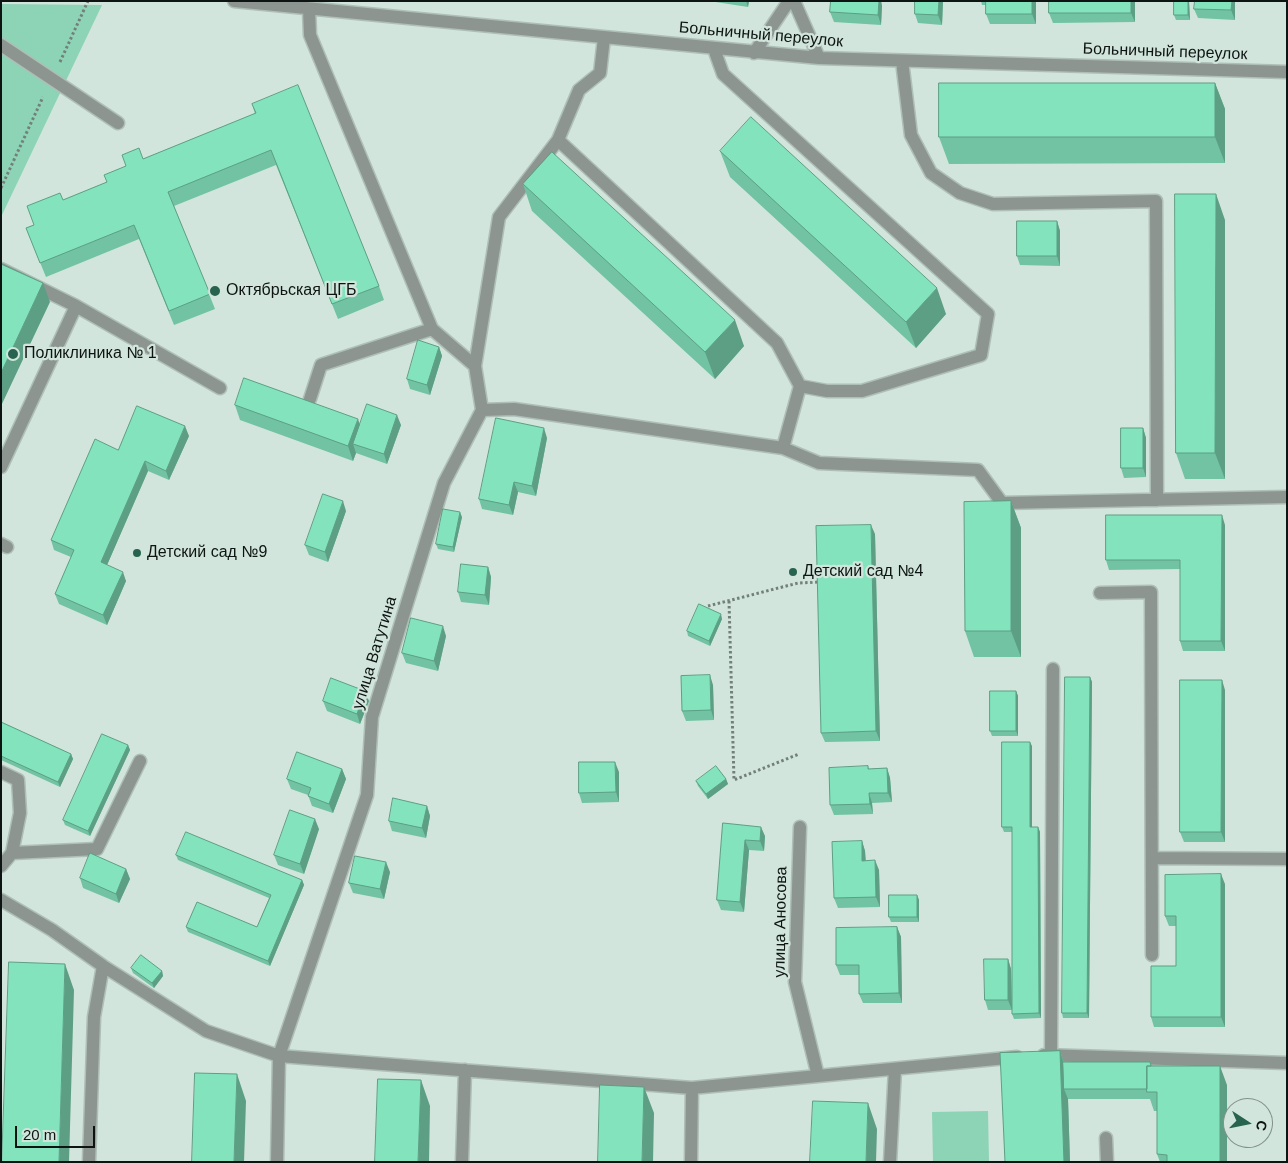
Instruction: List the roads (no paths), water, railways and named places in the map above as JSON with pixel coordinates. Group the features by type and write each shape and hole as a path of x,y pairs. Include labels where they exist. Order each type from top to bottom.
{"street":[{"name":"Больничный переулок","path":"234,1 819,58 1287,72"},
{"path":"754,53 789,1"},
{"path":"794,1 819,58"},
{"path":"309,9 310,35 432,329 475,366"},
{"path":"604,38 600,74 579,90 558,140 499,217 475,366 482,410 514,409 783,448 819,464 978,470 1002,504 1287,497"},
{"path":"1,45 118,123"},
{"path":"714,49 723,74 988,314 981,355 862,390 827,391 800,386"},
{"path":"902,61 911,135 931,172 960,193 993,204 1156,201 1157,500"},
{"path":"558,140 776,343 800,386 783,448"},
{"path":"1,269 76,306 220,388"},
{"path":"1,467 76,306"},
{"path":"310,399 321,365 432,329"},
{"name":"улица Ватутина","path":"277,1162 279,1056 367,795 372,717 444,483 482,410"},
{"path":"1100,593 1151,592 1152,955"},
{"path":"1051,1054 1053,669"},
{"path":"12,854 97,849 140,761"},
{"path":"1,772 18,780 20,813 12,854 1,866"},
{"name":"улица Аносова","path":"800,827 795,982 818,1076"},
{"path":"1152,858 1287,859"},
{"path":"1,900 52,930 103,966 206,1031 279,1056 692,1088 1051,1054 1287,1063"},
{"path":"89,1162 94,1017 103,966"},
{"path":"890,1162 895,1068"},
{"path":"462,1162 465,1070"},
{"path":"691,1162 692,1088"},
{"path":"1106,1138 1107,1162"}],"place":[{"name":"Октябрьская ЦГБ","path":"215,291"},
{"name":"Поликлиника № 1","path":"13,354"},
{"name":"Детский сад №9","path":"137,553"},
{"name":"Детский сад №4","path":"793,572"}]}
